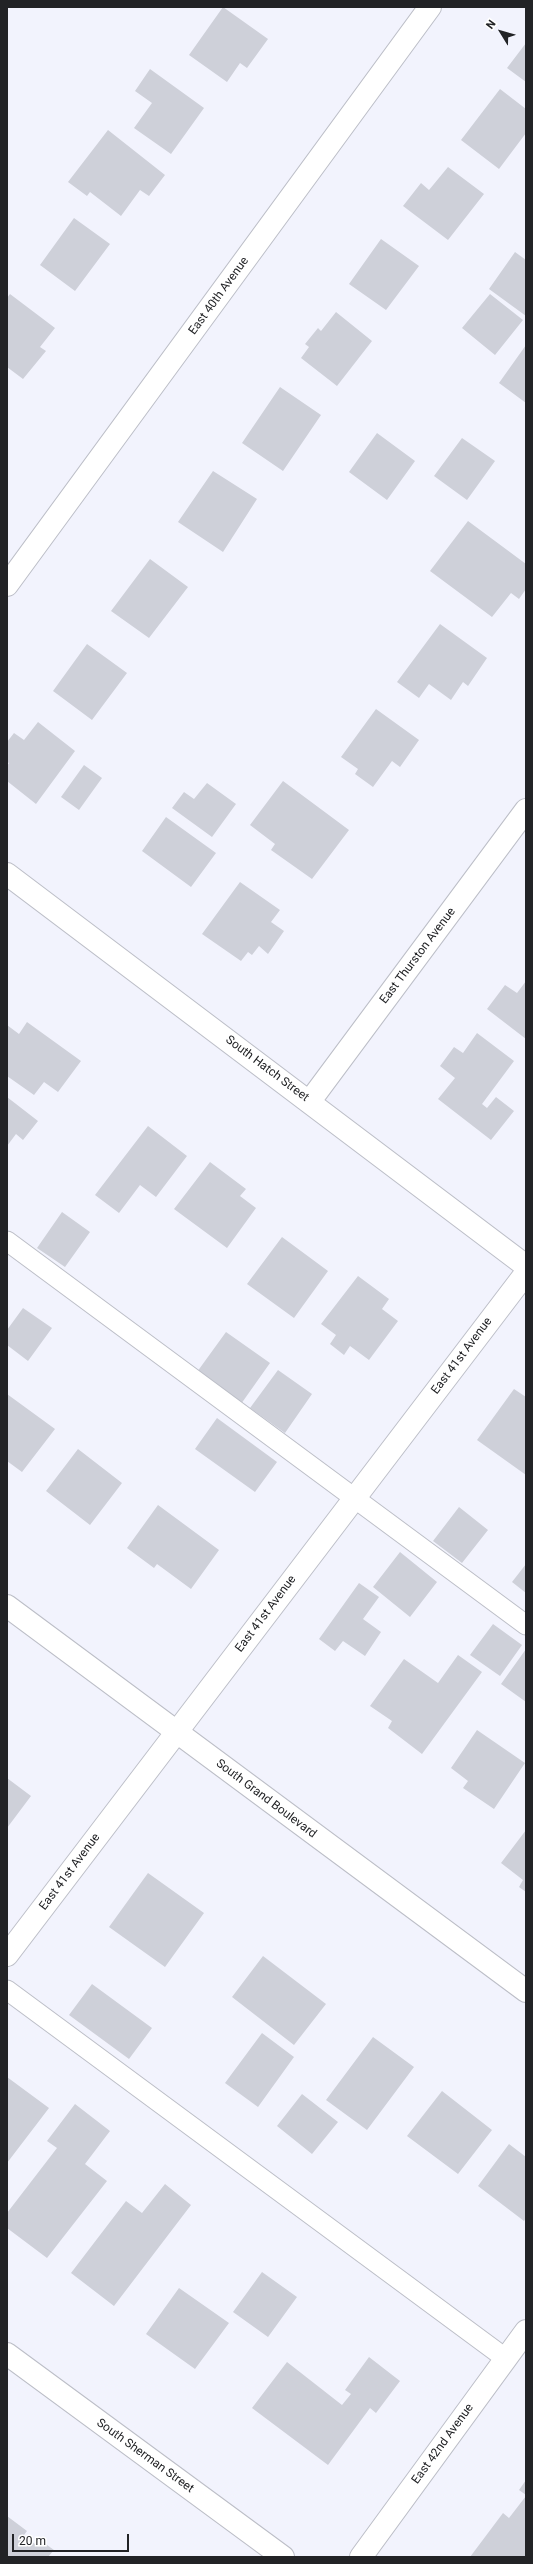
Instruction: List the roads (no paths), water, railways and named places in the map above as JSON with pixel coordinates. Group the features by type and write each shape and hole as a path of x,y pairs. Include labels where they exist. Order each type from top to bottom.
{"street":[{"name":"East 40th Avenue","path":"7,585 430,7"},
{"name":"East Thurston Avenue","path":"310,1101 526,810"},
{"name":"South Hatch Street","path":"11,884 310,1101 526,1266"},
{"name":"East 41st Avenue","path":"7,1955 526,1273"},
{"name":"South Grand Boulevard","path":"7,1606 526,1992"},
{"name":"East 42nd Avenue","path":"361,2557 526,2331"},
{"name":"South Sherman Street","path":"7,2354 283,2557"}],"lane":[{"path":"7,1241 526,1625"},
{"path":"7,1990 505,2358"}]}
